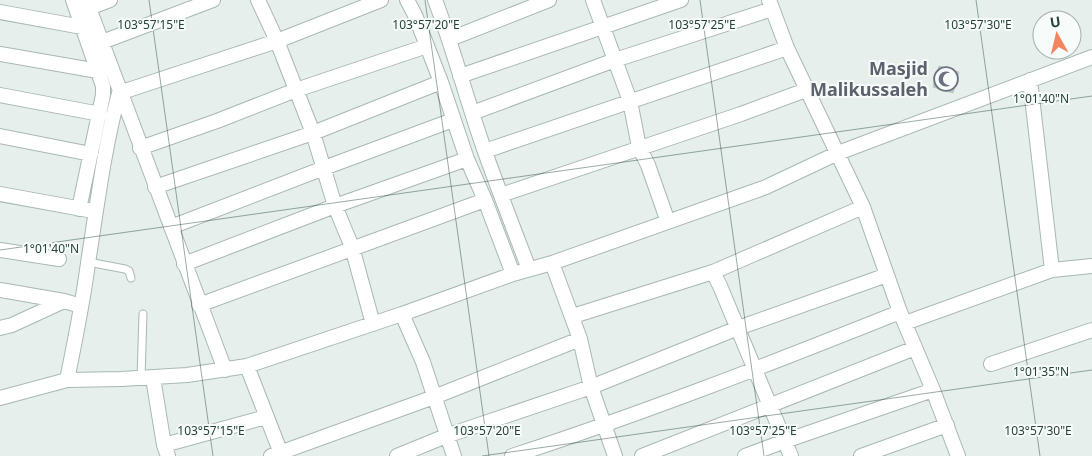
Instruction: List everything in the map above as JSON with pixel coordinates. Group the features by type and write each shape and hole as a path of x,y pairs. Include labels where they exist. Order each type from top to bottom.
{"street":[{"path":"73,0 89,26 102,42 104,69 100,114 79,209"},
{"path":"110,0 87,4 89,26 104,69 119,93 224,370"},
{"path":"102,42 213,0"},
{"path":"258,0 277,41 313,133 334,206 352,248 373,324"},
{"path":"119,93 277,41 381,0"},
{"path":"407,0 416,14 442,82 467,159 513,274"},
{"path":"434,0 450,38 472,113 528,269"},
{"path":"450,38 549,0"},
{"path":"594,0 630,101 639,147 648,165 668,222"},
{"path":"460,76 681,0"},
{"path":"472,113 771,5 787,48 806,90 863,208 887,276 958,456"},
{"path":"0,12 89,26"},
{"path":"140,148 217,121 296,90 427,46"},
{"path":"485,151 787,48"},
{"path":"0,54 104,69"},
{"path":"0,398 68,380 147,378 247,366 402,314 513,274 552,263 766,187 838,153 1092,57"},
{"path":"1030,80 1052,270"},
{"path":"155,187 313,133 442,82"},
{"path":"501,195 741,114 806,90"},
{"path":"68,380 95,212 119,93"},
{"path":"0,94 100,114"},
{"path":"171,227 453,120"},
{"path":"0,136 91,154"},
{"path":"184,264 334,206 467,159"},
{"path":"0,194 95,212"},
{"path":"199,305 485,200"},
{"path":"573,316 713,272 863,208"},
{"path":"0,250 59,259"},
{"path":"552,263 573,316 591,386 615,456"},
{"path":"512,456 605,426 903,317 1052,270 1092,266"},
{"path":"713,272 792,456"},
{"path":"397,456 446,436 591,386 738,328 887,276"},
{"path":"0,290 64,301 81,306"},
{"path":"0,328 12,325 64,301"},
{"path":"402,314 423,362 454,456"},
{"path":"991,364 1092,330"},
{"path":"247,366 278,455 434,397 580,339"},
{"path":"642,456 915,348"},
{"path":"147,378 166,451 266,417"},
{"path":"745,456 933,390"},
{"path":"861,456 947,425"}],"lane":[{"path":"88,262 125,269 129,271 131,278"},
{"path":"143,314 147,378"}],"building":[{"name":"Masjid Malikussaleh","path":"939,66 959,72 953,93 933,87"}],"place":[{"name":"Masjid Malikussaleh","path":"946,79"}]}
